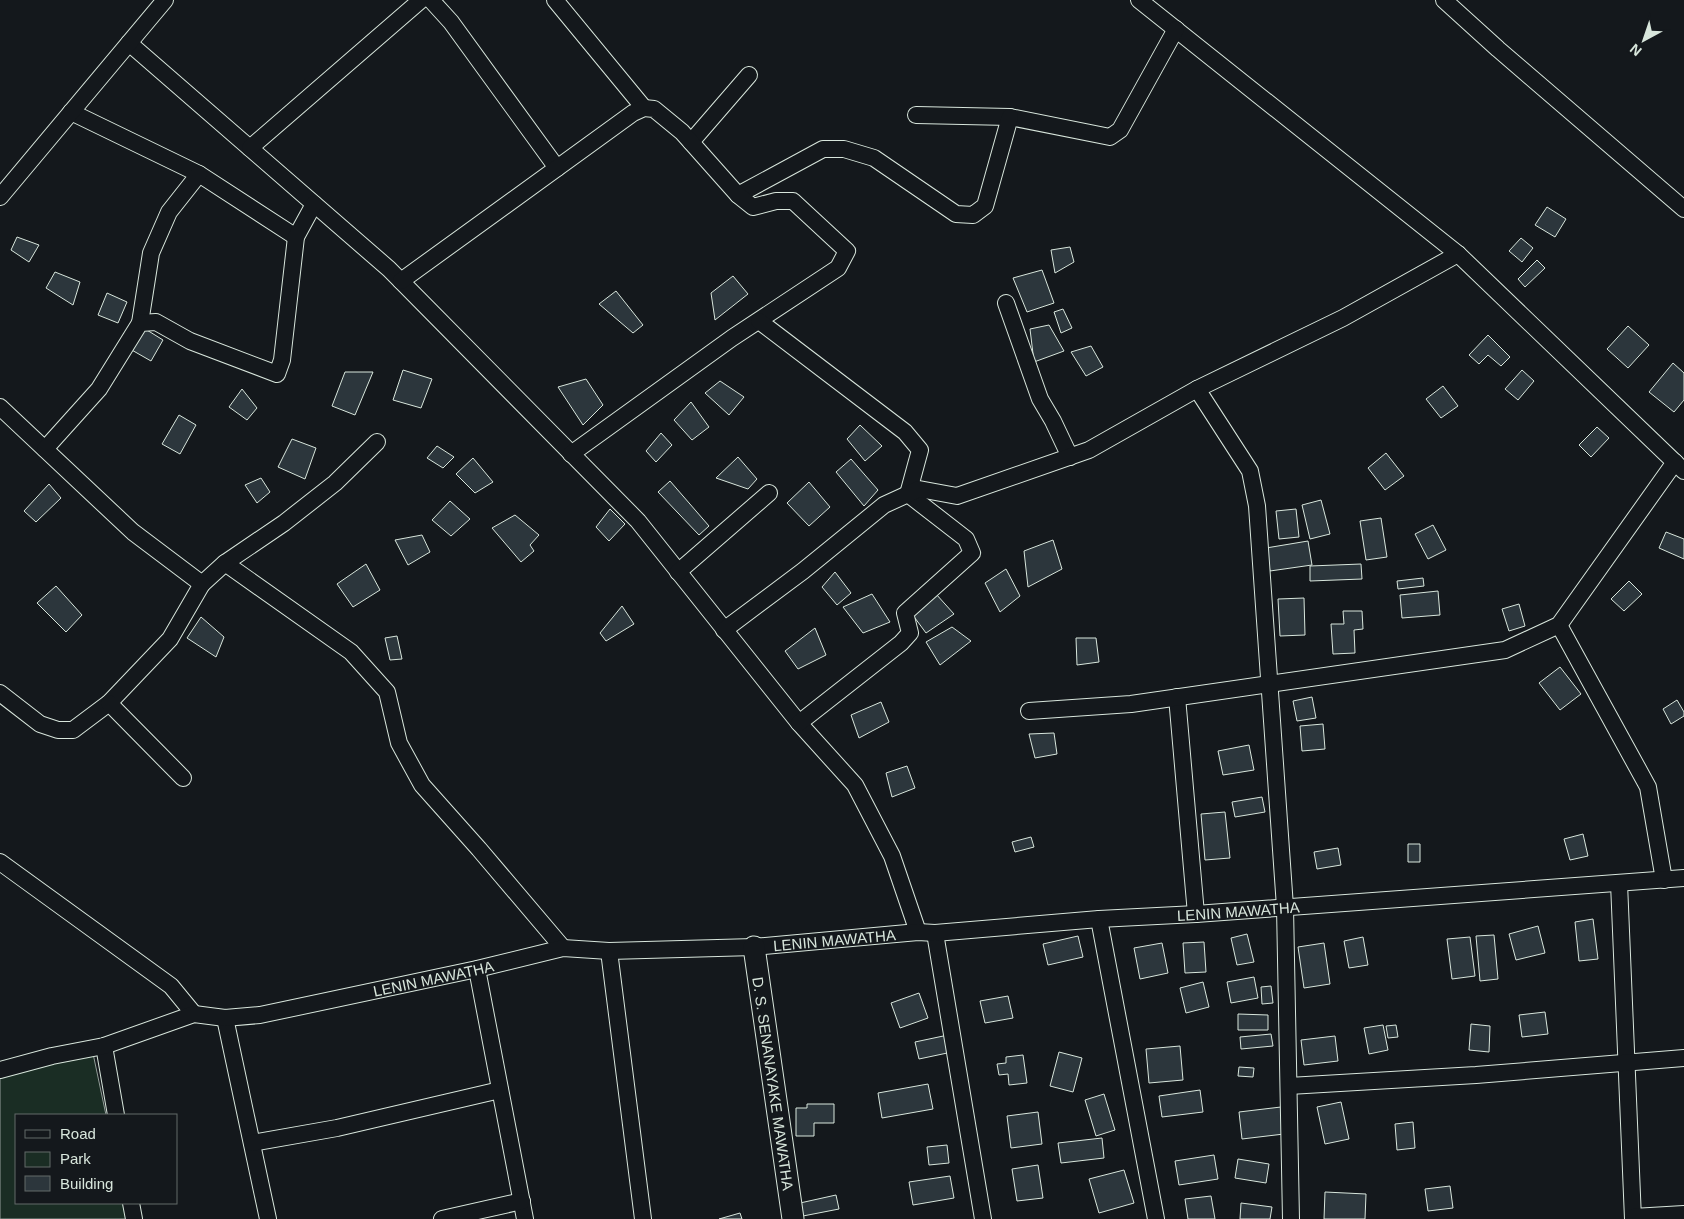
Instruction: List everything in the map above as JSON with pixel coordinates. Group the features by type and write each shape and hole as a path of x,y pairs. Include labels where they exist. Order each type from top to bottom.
{"main road":[{"name":"D. S. SENANAYAKE MAWATHA","path":"754,948 793,1219"}],"street":[{"path":"0,197 165,0"},
{"path":"250,148 421,0"},
{"path":"431,0 451,22 557,168"},
{"path":"555,0 644,108"},
{"path":"1029,711 1132,704 1505,650 1559,626 1679,466 1458,254 1139,0"},
{"path":"1444,0 1684,209"},
{"path":"916,115 1010,118 1110,137 1120,130 1176,29"},
{"path":"129,43 400,281 638,521 799,724 855,785 892,856 918,932"},
{"path":"691,142 749,74"},
{"path":"400,281 633,113 644,108 654,109 691,142 738,196 753,207 776,201 793,201 847,251 838,268 759,321 571,454"},
{"path":"71,112 199,174 296,237"},
{"path":"738,196 823,149 844,148 874,158 956,214 973,215 985,206 1010,118"},
{"path":"45,449 100,389 140,323 151,253 169,212 199,174"},
{"path":"140,323 156,322 190,341 277,374 282,360 296,237 314,204"},
{"path":"724,630 803,572 884,504 919,489 957,496 1089,450 1197,389 1343,318 1458,254"},
{"path":"1006,302 1040,399 1070,457"},
{"path":"759,321 905,432 920,450 908,494"},
{"path":"1197,389 1250,472 1257,506 1285,907 1292,1219"},
{"path":"0,407 133,532 202,584"},
{"path":"0,693 40,724 58,730 73,730 109,703 170,639 202,584 225,563 284,524 335,483 377,442"},
{"path":"678,572 769,493"},
{"path":"799,724 901,643 910,633 905,613 972,552 966,539 908,494"},
{"path":"225,563 351,652 381,685 386,692 399,743 422,786 563,948"},
{"path":"1559,626 1648,787 1664,880"},
{"path":"1177,697 1196,914"},
{"path":"109,703 183,778"},
{"path":"0,862 171,986 194,1014"},
{"name":"LENIN MAWATHA","path":"0,1070 52,1056 104,1046 194,1014 225,1018 260,1015 477,969 563,948 609,951 754,948 918,932 935,933 1099,919 1196,914 1684,878"},
{"path":"1619,883 1633,1218 1684,1214"},
{"path":"1099,919 1156,1219"},
{"path":"935,933 983,1219"},
{"path":"609,951 644,1219"},
{"path":"477,969 525,1219"},
{"path":"225,1018 268,1219"},
{"path":"104,1046 116,1114"},
{"path":"1289,1086 1476,1075 1684,1058"},
{"path":"252,1143 337,1128 500,1090"},
{"path":"442,1219 522,1201"},
{"path":"131,1204 134,1219"}],"green space":[{"path":"91,1044 106,1114 15,1114 15,1204 124,1204 127,1219 0,1219 0,1071"}],"building":[{"path":"1547,207 1566,219 1555,237 1535,225"},
{"path":"17,237 39,245 29,262 11,250"},
{"path":"1521,238 1533,248 1522,262 1509,251"},
{"path":"1070,247 1074,262 1055,273 1051,250"},
{"path":"1537,260 1545,268 1525,287 1518,279"},
{"path":"1042,270 1054,303 1027,312 1013,278"},
{"path":"55,272 80,282 73,305 46,288"},
{"path":"733,276 748,294 715,320 711,293"},
{"path":"616,291 643,325 633,333 599,304"},
{"path":"107,293 127,302 118,323 98,315"},
{"path":"1063,309 1072,328 1061,333 1054,312"},
{"path":"1049,325 1064,351 1034,362 1030,329"},
{"path":"1628,326 1649,345 1628,368 1607,349"},
{"path":"142,327 163,340 151,361 130,349"},
{"path":"1488,335 1510,357 1501,366 1488,355 1479,364 1469,355"},
{"path":"1091,346 1103,367 1086,376 1071,352"},
{"path":"1673,363 1684,373 1684,400 1674,412 1649,392"},
{"path":"403,370 432,379 421,408 393,400"},
{"path":"1522,370 1534,381 1518,400 1505,389"},
{"path":"345,372 373,372 355,415 332,406"},
{"path":"586,379 603,405 583,425 558,387"},
{"path":"720,381 744,397 729,415 705,393"},
{"path":"1443,386 1458,406 1441,418 1426,399"},
{"path":"242,389 257,408 247,420 229,407"},
{"path":"691,402 709,427 692,440 674,420"},
{"path":"179,415 196,425 180,454 162,444"},
{"path":"860,425 882,446 865,461 847,439"},
{"path":"1597,427 1609,438 1591,457 1579,445"},
{"path":"661,433 672,445 656,462 646,451"},
{"path":"292,439 316,448 305,479 278,467"},
{"path":"437,446 454,457 443,468 427,458"},
{"path":"1386,453 1404,476 1385,490 1368,468"},
{"path":"738,457 757,479 748,489 716,478"},
{"path":"473,458 493,482 475,493 456,474"},
{"path":"851,459 878,490 864,506 836,472"},
{"path":"261,478 270,492 257,503 245,485"},
{"path":"670,481 709,526 699,535 658,492"},
{"path":"809,482 830,507 809,526 787,503"},
{"path":"49,484 61,498 36,522 24,511"},
{"path":"1321,500 1330,534 1310,539 1302,505"},
{"path":"450,501 470,519 451,536 432,520"},
{"path":"610,509 625,524 609,541 596,527"},
{"path":"1296,509 1299,537 1279,539 1276,511"},
{"path":"515,515 539,535 530,545 534,551 521,562 492,528"},
{"path":"1381,518 1387,557 1366,560 1360,521"},
{"path":"1433,525 1446,550 1428,559 1415,534"},
{"path":"1666,532 1684,539 1684,559 1659,548"},
{"path":"422,535 430,552 408,565 395,540"},
{"path":"1053,540 1062,569 1028,587 1024,551"},
{"path":"1308,541 1312,565 1270,571 1266,548"},
{"path":"366,564 380,590 353,607 337,584"},
{"path":"1361,564 1362,579 1310,581 1310,566"},
{"path":"1006,569 1020,596 1000,612 985,583"},
{"path":"835,572 851,593 837,605 822,587"},
{"path":"1423,578 1424,586 1398,589 1397,581"},
{"path":"1629,581 1642,594 1624,611 1611,599"},
{"path":"56,586 82,615 66,632 37,603"},
{"path":"1438,591 1440,615 1402,618 1400,595"},
{"path":"872,594 890,622 863,633 843,607"},
{"path":"936,594 954,614 926,633 912,614"},
{"path":"1304,598 1305,635 1280,636 1278,599"},
{"path":"1519,604 1525,626 1509,631 1502,609"},
{"path":"622,606 634,624 606,641 600,633"},
{"path":"1343,611 1362,611 1363,629 1354,630 1355,653 1333,654 1331,624 1344,624"},
{"path":"201,617 224,637 216,657 187,638"},
{"path":"952,627 971,641 940,665 926,642"},
{"path":"815,628 826,655 798,669 785,651"},
{"path":"397,636 402,659 390,660 385,638"},
{"path":"1076,638 1096,638 1099,662 1077,665"},
{"path":"1560,667 1581,694 1560,710 1539,683"},
{"path":"1312,697 1316,718 1297,721 1293,701"},
{"path":"1677,700 1684,712 1684,716 1671,724 1663,709"},
{"path":"881,702 889,722 859,738 851,715"},
{"path":"1323,724 1325,749 1302,751 1300,726"},
{"path":"1054,733 1057,754 1035,758 1029,734"},
{"path":"1249,745 1254,770 1223,775 1218,751"},
{"path":"907,766 915,788 892,797 886,773"},
{"path":"1262,797 1265,812 1235,817 1232,802"},
{"path":"1225,812 1230,858 1205,860 1201,814"},
{"path":"1583,834 1588,856 1570,860 1564,839"},
{"path":"1031,837 1034,847 1015,852 1012,842"},
{"path":"1408,844 1420,844 1420,862 1408,862"},
{"path":"1338,848 1341,865 1317,869 1314,852"},
{"path":"1593,919 1598,959 1579,961 1575,922"},
{"path":"1538,926 1545,953 1516,960 1509,934"},
{"path":"1247,934 1254,962 1237,965 1231,938"},
{"path":"1494,935 1498,979 1480,981 1476,936"},
{"path":"1078,936 1083,957 1048,965 1043,944"},
{"path":"1363,937 1368,965 1349,968 1344,941"},
{"path":"1470,937 1475,976 1452,979 1447,939"},
{"path":"1204,942 1206,972 1185,973 1183,943"},
{"path":"1162,943 1168,973 1140,979 1134,948"},
{"path":"1324,943 1330,984 1304,988 1298,947"},
{"path":"1254,977 1258,998 1231,1003 1227,982"},
{"path":"1203,982 1209,1007 1186,1013 1180,988"},
{"path":"1271,986 1273,1003 1262,1004 1261,987"},
{"path":"919,993 928,1018 900,1028 891,1003"},
{"path":"1008,996 1013,1018 985,1023 980,1001"},
{"path":"1545,1012 1548,1034 1522,1037 1519,1015"},
{"path":"1238,1014 1268,1015 1268,1030 1238,1030"},
{"path":"1471,1024 1490,1026 1489,1052 1469,1050"},
{"path":"1383,1025 1388,1050 1369,1054 1364,1028"},
{"path":"1396,1025 1398,1037 1388,1038 1386,1026"},
{"path":"1271,1034 1273,1046 1241,1049 1240,1037"},
{"path":"948,1035 952,1052 919,1059 915,1042"},
{"path":"1335,1036 1338,1061 1304,1065 1301,1040"},
{"path":"1180,1046 1183,1080 1149,1083 1146,1049"},
{"path":"1059,1052 1082,1058 1073,1092 1050,1086"},
{"path":"1023,1055 1027,1083 1009,1085 1008,1074 999,1075 997,1064 1006,1063 1006,1057"},
{"path":"1239,1067 1254,1068 1253,1077 1238,1076"},
{"path":"928,1084 933,1109 882,1118 878,1093"},
{"path":"1200,1090 1203,1112 1162,1117 1159,1096"},
{"path":"1104,1094 1115,1130 1096,1136 1085,1100"},
{"path":"1341,1102 1349,1139 1325,1144 1317,1107"},
{"path":"807,1104 834,1104 834,1123 814,1123 814,1136 796,1136 796,1108 807,1108"},
{"path":"1281,1107 1284,1134 1242,1139 1239,1112"},
{"path":"1038,1112 1042,1144 1011,1148 1007,1116"},
{"path":"1413,1122 1415,1148 1397,1150 1395,1124"},
{"path":"1102,1138 1104,1158 1061,1163 1058,1143"},
{"path":"947,1145 949,1163 929,1165 927,1147"},
{"path":"1214,1155 1218,1179 1179,1185 1175,1161"},
{"path":"1238,1159 1269,1164 1266,1183 1235,1178"},
{"path":"1038,1165 1043,1198 1017,1201 1012,1169"},
{"path":"1124,1170 1134,1203 1099,1213 1089,1179"},
{"path":"950,1176 954,1198 913,1205 909,1182"},
{"path":"1450,1186 1453,1208 1428,1211 1425,1189"},
{"path":"1325,1192 1366,1194 1365,1219 1324,1219"},
{"path":"836,1195 839,1209 803,1216 800,1203"},
{"path":"1211,1196 1215,1219 1188,1219 1185,1199"},
{"path":"1241,1203 1272,1207 1270,1219 1240,1219"},
{"path":"740,1213 742,1219 719,1219"}]}
